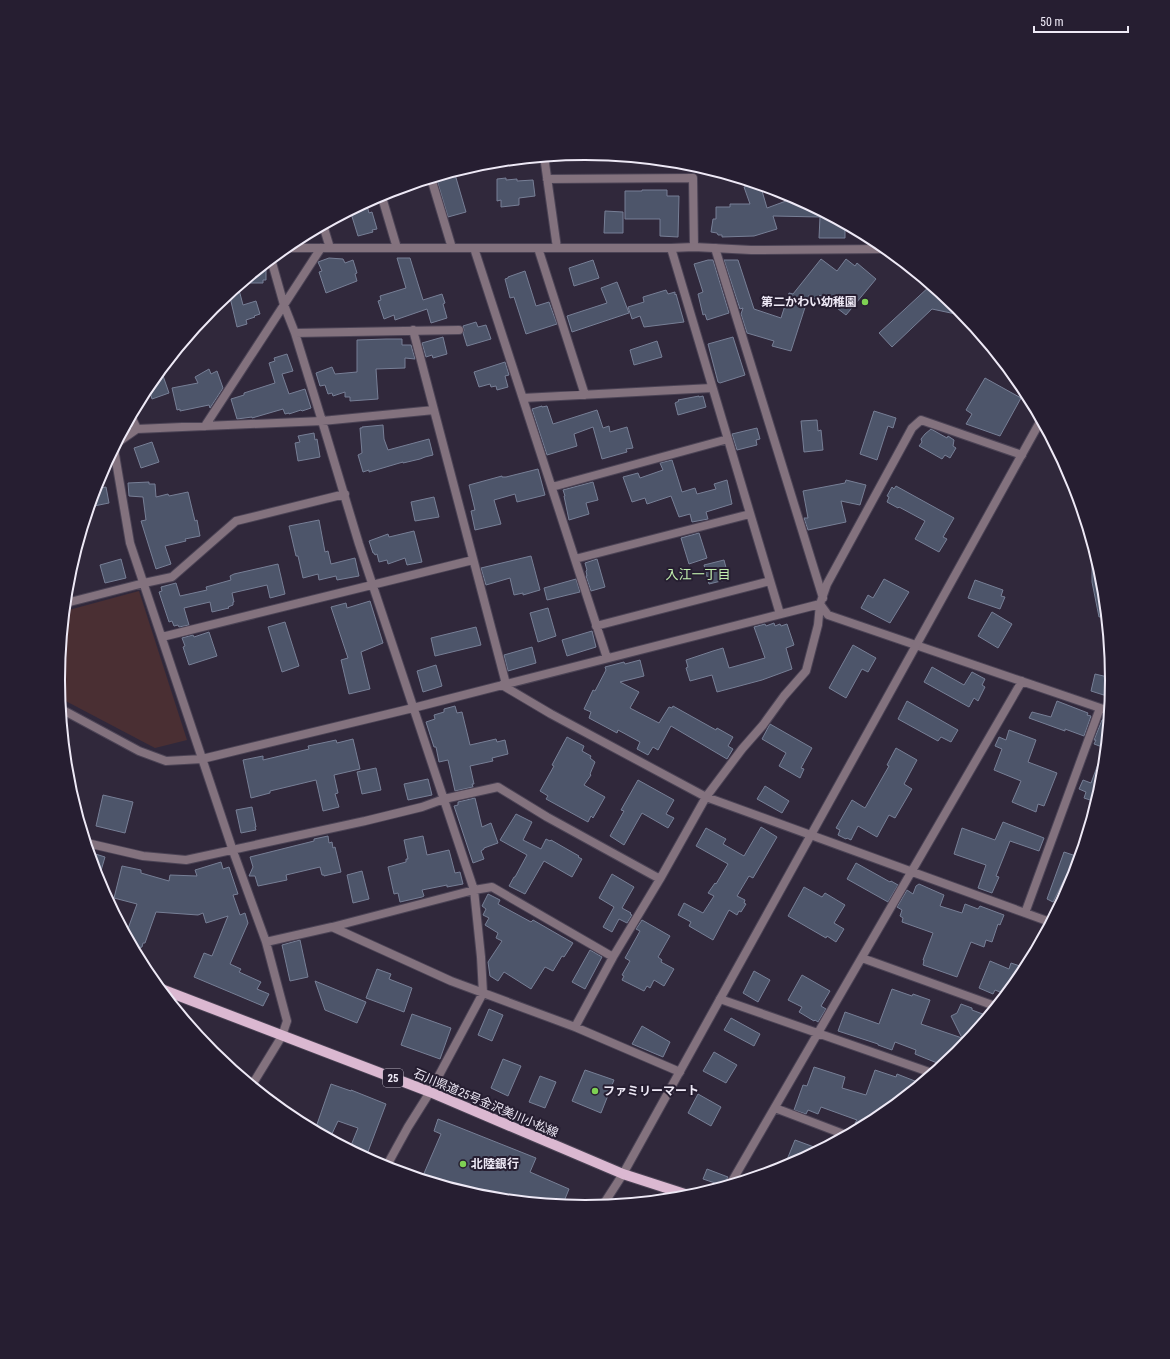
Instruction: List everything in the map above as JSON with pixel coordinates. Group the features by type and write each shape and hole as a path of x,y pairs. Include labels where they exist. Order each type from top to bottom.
{"main road":[{"name":"石川県道25号金沢美川小松線","path":"169,992 430,1092 623,1174 676,1191"}],"street":[{"path":"545,162 557,248"},
{"path":"548,179 693,178 694,247"},
{"path":"432,183 452,248"},
{"path":"383,200 397,248"},
{"path":"324,229 330,248"},
{"path":"296,247 694,247 751,250 877,249"},
{"path":"204,426 321,248"},
{"path":"474,248 607,658"},
{"path":"538,248 585,395"},
{"path":"671,248 780,614"},
{"path":"715,248 821,601 828,614 1104,709"},
{"path":"272,264 284,305 295,332 373,585 474,890 483,993 430,1092 389,1161"},
{"path":"413,330 504,685 550,714 706,797 1045,920"},
{"path":"295,332 459,330"},
{"path":"523,398 712,388"},
{"path":"126,437 137,429 322,421 434,410"},
{"path":"575,1027 613,956 660,879 706,797 784,696 806,671 818,625 821,601 827,584 912,428 921,420 1022,455"},
{"path":"134,422 137,429"},
{"path":"607,1199 623,1174 680,1072 1038,426"},
{"path":"552,487 728,439"},
{"path":"115,458 130,543 233,851 266,942 287,1021 282,1036 255,1081"},
{"path":"71,602 172,577 236,521 345,494"},
{"path":"575,559 750,514"},
{"path":"162,637 473,560"},
{"path":"596,626 770,581"},
{"path":"66,712 139,751 166,761 202,759 504,685 780,614 821,601"},
{"path":"734,1178 1022,681"},
{"path":"1025,913 1100,708"},
{"path":"92,844 143,856 186,860 233,851 365,821 422,807 444,799 498,787 547,818 660,879"},
{"path":"266,942 332,927 474,890 492,887 613,956"},
{"path":"332,927 451,981 575,1027 680,1072"},
{"path":"862,958 991,1004"},
{"path":"720,999 927,1071"},
{"path":"774,1108 840,1133"}],"shaded area":[{"path":"139,591 187,740 155,748 66,701 66,645 69,610"}],"building":[{"path":"455,176 466,212 448,217 437,181"},
{"path":"506,178 506,180 517,179 517,181 533,180 535,196 519,198 519,205 501,207 501,200 497,201 497,179"},
{"path":"748,186 762,191 767,208 786,200 815,213 845,229 845,238 819,238 820,217 773,216 777,229 754,236 722,237 722,235 711,232 713,219 716,219 716,207 730,207 730,204 750,204 744,187"},
{"path":"667,190 667,196 679,196 678,237 660,236 660,219 625,219 625,191"},
{"path":"367,207 369,213 372,212 377,229 372,230 373,232 358,236 351,215"},
{"path":"605,211 623,212 623,233 604,233"},
{"path":"329,258 343,259 345,263 353,260 357,273 355,274 357,281 326,293 319,272 322,271 318,262"},
{"path":"397,258 410,258 423,300 442,294 447,318 431,323 427,309 395,320 394,315 384,319 378,301 381,300 380,296 406,288"},
{"path":"821,259 837,271 846,259 855,266 857,263 876,279 846,315 820,295 816,300 809,295 791,351 772,346 774,341 747,333 741,314 743,308 740,309 724,260 738,260 754,309 781,318 789,293 793,294"},
{"path":"593,260 599,278 574,286 569,268"},
{"path":"713,260 729,313 707,320 705,314 703,315 698,294 703,292 694,264"},
{"path":"266,270 266,280 263,280 263,283 249,283"},
{"path":"525,271 536,306 549,302 557,324 526,334 514,297 510,298 505,279"},
{"path":"617,282 629,313 572,332 567,316 607,303 601,288"},
{"path":"927,288 955,314 932,309 892,347 879,333"},
{"path":"666,290 668,294 675,292 684,322 644,327 640,316 632,319 628,307 644,302 643,297"},
{"path":"239,291 243,305 256,301 260,314 246,320 247,324 237,327 231,300"},
{"path":"476,322 478,327 486,325 491,339 467,346 463,333 463,326"},
{"path":"443,337 447,354 433,358 432,355 426,357 422,343"},
{"path":"733,337 745,375 720,383 718,382 708,344"},
{"path":"402,339 402,345 411,345 415,359 405,358 405,368 376,369 378,399 350,401 350,397 345,397 345,392 333,396 332,393 328,394 325,385 320,386 316,373 332,367 335,374 357,372 357,340"},
{"path":"657,341 662,357 634,365 630,350"},
{"path":"287,354 293,371 282,374 289,394 305,389 311,408 289,414 285,414 283,409 252,418 237,419 231,399 275,383 269,363 275,361 274,358"},
{"path":"505,362 509,375 505,376 508,387 497,390 496,386 491,387 490,384 479,387 474,372"},
{"path":"209,369 211,374 217,371 223,388 210,408 209,405 180,411 180,409 177,410 172,388 198,383 195,377"},
{"path":"163,376 169,393 152,399 151,395"},
{"path":"985,378 1021,398 1000,436 966,424 972,414 966,410"},
{"path":"703,396 706,407 678,415 675,403 679,401 678,400"},
{"path":"547,406 553,424 597,410 603,428 609,426 610,432 627,427 633,448 626,449 627,452 602,459 593,427 574,434 577,446 547,455 532,409"},
{"path":"874,411 896,418 893,428 888,426 877,460 860,454"},
{"path":"817,420 818,431 821,430 823,450 804,452 801,421"},
{"path":"383,425 384,439 388,450 429,439 433,455 369,472 369,470 363,472 358,455 362,453 360,428"},
{"path":"757,428 760,439 756,440 757,445 737,450 732,434"},
{"path":"931,429 947,438 948,436 954,440 953,446 956,448 950,458 945,455 942,459 919,446 922,442 921,439"},
{"path":"314,433 315,440 317,439 320,457 298,461 295,443 300,442 298,436"},
{"path":"152,442 159,462 141,468 134,448"},
{"path":"672,460 682,492 695,488 697,494 716,489 714,484 727,480 732,504 706,512 708,519 692,522 690,514 679,517 671,496 647,504 645,498 632,502 623,477 638,473 640,478 663,470 660,463"},
{"path":"538,469 545,495 517,502 515,494 494,500 501,524 475,530 471,511 475,510 469,485 502,476 506,477"},
{"path":"846,480 866,485 860,505 841,501 846,522 808,530 804,518 808,518 803,491 845,483"},
{"path":"149,482 149,484 155,484 156,497 188,492 195,521 197,520 200,536 185,539 186,541 165,546 171,564 156,569 141,521 146,520 143,497 129,496 128,483"},
{"path":"593,482 598,500 586,503 589,514 569,520 563,490"},
{"path":"896,486 954,518 943,537 947,539 939,552 915,539 925,521 887,502 889,497 887,496 892,487 894,489"},
{"path":"106,487 109,503 95,506 102,488"},
{"path":"434,497 439,517 415,521 411,502"},
{"path":"319,520 325,552 328,551 331,564 355,558 359,576 337,580 336,576 319,580 318,574 303,578 289,526"},
{"path":"414,531 422,562 407,565 405,558 388,564 387,560 379,562 377,554 375,555 373,553 369,541 388,534 389,537"},
{"path":"699,533 707,558 689,564 681,538"},
{"path":"531,556 540,590 523,595 523,593 514,595 510,578 486,585 481,568"},
{"path":"121,559 126,578 105,583 100,565"},
{"path":"597,559 605,587 591,591 586,576 587,570 585,563"},
{"path":"724,560 729,579 709,584 704,565"},
{"path":"278,564 285,594 270,598 267,585 232,593 234,602 233,605 228,607 229,608 212,612 210,602 184,608 189,625 179,627 178,625 174,626 172,621 169,622 159,592 162,591 161,587 176,583 180,596 207,590 206,587 231,580 230,576 234,574"},
{"path":"1092,566 1101,617 1099,617 1092,582"},
{"path":"576,579 580,592 547,600 544,588"},
{"path":"884,579 909,592 890,623 861,608 868,595 873,598"},
{"path":"975,580 1003,590 1001,596 1005,597 1000,609 968,598"},
{"path":"370,601 383,643 361,652 370,689 349,694 341,660 348,658 331,607 346,603 347,608"},
{"path":"548,608 556,636 538,642 530,613"},
{"path":"992,612 1012,624 998,648 978,636"},
{"path":"285,622 299,666 282,672 268,627"},
{"path":"774,623 775,626 787,624 794,645 786,648 792,669 762,680 717,692 712,675 690,681 686,668 688,667 686,660 713,651 723,648 729,668 765,658 754,627 765,624 766,626"},
{"path":"476,627 481,645 435,656 431,638"},
{"path":"592,631 596,647 567,656 562,640"},
{"path":"209,632 217,656 189,665 183,647 185,646 182,638 193,635 194,637"},
{"path":"853,645 876,658 868,672 862,669 846,698 829,688"},
{"path":"532,647 536,663 508,671 504,655"},
{"path":"640,660 644,676 620,682 639,692 630,708 659,723 669,707 672,708 673,706 716,730 717,728 733,737 728,746 733,749 727,759 671,726 658,750 653,747 648,755 637,749 640,742 618,730 617,733 589,718 591,712 584,709 593,690 595,691 606,670 605,667"},
{"path":"436,665 442,686 423,692 417,671"},
{"path":"932,667 964,685 972,672 985,679 982,685 985,687 978,701 974,698 969,707 924,682"},
{"path":"1095,674 1105,676 1105,695 1091,691"},
{"path":"907,701 958,730 951,742 941,737 938,741 898,719"},
{"path":"1057,701 1088,713 1087,715 1091,716 1084,736 1029,718 1032,712 1051,717"},
{"path":"455,706 457,713 462,712 470,745 496,739 497,742 505,740 508,754 492,758 493,761 470,766 474,784 472,784 473,787 455,791 448,760 439,762 436,747 434,747 426,722 435,719 434,715 444,712 444,709"},
{"path":"1104,719 1101,747 1094,744 1096,740 1094,740"},
{"path":"770,724 812,748 801,768 804,769 800,778 779,766 786,753 762,739"},
{"path":"1009,730 1036,740 1028,762 1057,773 1044,806 1038,804 1036,812 1012,802 1021,781 994,770 1002,749 995,746 999,737 1006,740"},
{"path":"567,737 584,746 582,751 591,756 590,758 595,762 590,774 591,775 584,785 605,797 593,818 591,816 588,822 546,799 548,796 540,791 554,766 552,765"},
{"path":"353,739 360,769 334,775 338,793 335,794 339,807 323,811 316,780 270,791 270,793 251,798 243,760 263,756 263,760 309,749 308,746 336,740 337,743"},
{"path":"896,748 917,760 904,784 912,789 895,818 889,815 877,837 858,826 851,840 838,835 840,830 836,828 852,800 865,808 889,766 887,765"},
{"path":"1098,764 1090,800 1084,798 1086,792 1079,789 1083,780 1091,783"},
{"path":"376,768 381,790 362,794 357,772"},
{"path":"428,779 432,795 408,800 404,784"},
{"path":"638,780 674,800 666,814 674,818 668,828 642,813 624,845 610,836 624,811 621,810"},
{"path":"765,786 789,801 782,813 757,799"},
{"path":"103,795 133,802 125,833 96,826"},
{"path":"475,798 482,827 491,823 498,843 484,848 481,851 484,859 473,863 454,806 458,805 458,802"},
{"path":"252,807 256,830 241,833 236,810"},
{"path":"516,814 532,822 523,840 541,849 546,839 551,840 582,859 572,877 544,861 525,894 509,886 527,855 500,840"},
{"path":"1003,822 1044,838 1039,851 1010,841 996,876 999,877 992,893 978,888 986,865 954,854 962,828 995,840"},
{"path":"761,827 777,837 753,878 749,876 737,896 745,900 744,903 746,904 737,915 729,910 713,940 689,926 691,922 678,915 684,903 703,913 714,896 708,893 715,883 716,884 728,864 696,846 706,828 726,839 723,844 744,856"},
{"path":"328,836 329,843 332,842 333,848 335,847 341,872 324,876 322,875 320,867 286,875 287,880 258,886 255,876 249,876 253,867 250,857"},
{"path":"423,836 427,855 449,850 455,873 460,872 463,884 447,887 447,885 422,890 424,896 400,902 398,893 394,894 388,867 406,862 406,859 408,859 404,840"},
{"path":"1064,852 1074,855 1065,878 1053,902 1047,899"},
{"path":"96,854 105,857 102,869"},
{"path":"221,862 223,869 229,867 238,894 233,895 240,915 245,913 248,923 230,964 241,969 239,972 261,982 257,989 269,994 263,1006 194,977 204,953 212,956 228,916 206,923 203,913 198,915 156,912 145,943 143,943 142,947 140,947 129,927 137,904 114,898 122,866 141,870 141,873 169,881 170,875 197,876 195,870"},
{"path":"856,863 898,885 888,902 847,879"},
{"path":"362,871 369,899 353,903 347,875"},
{"path":"612,874 634,887 622,908 632,915 627,923 619,919 612,932 603,927 614,907 599,898"},
{"path":"919,884 944,895 940,906 962,913 965,904 978,909 980,906 1004,915 1000,925 998,924 992,942 986,940 984,947 971,942 957,977 923,965 923,960 933,933 902,922 903,918 900,916 902,910 897,907 907,890 913,894 916,886"},
{"path":"804,887 822,897 825,893 845,905 834,923 844,929 836,942 827,936 826,938 788,916"},
{"path":"488,894 500,900 498,904 531,922 533,920 573,943 564,957 562,956 553,971 545,967 531,989 504,972 498,981 490,976 488,962 502,941 496,938 498,933 485,925 489,918 483,915 486,909 482,906"},
{"path":"642,920 670,936 658,957 662,960 661,962 674,969 664,986 654,980 650,988 647,986 644,991 622,980 624,976 622,975 630,961 625,958 640,931 636,929"},
{"path":"300,940 308,977 290,981 282,945"},
{"path":"590,950 602,957 585,989 572,982"},
{"path":"990,961 1009,969 1011,963 1019,966 1001,992 995,990 993,994 979,988"},
{"path":"377,969 391,974 389,979 412,988 404,1012 366,998"},
{"path":"754,971 770,980 758,1002 743,993"},
{"path":"802,975 830,991 821,1006 826,1009 818,1022 799,1012 802,1007 788,1000"},
{"path":"315,981 366,1002 357,1023 325,1010"},
{"path":"892,989 930,1000 921,1024 961,1038 936,1063 915,1054 916,1050 895,1042 892,1050 838,1031 845,1012 879,1024"},
{"path":"961,1004 972,1008 972,1010 983,1014 962,1037 951,1016 957,1013"},
{"path":"489,1009 503,1015 492,1041 478,1035"},
{"path":"412,1014 451,1028 440,1059 401,1045"},
{"path":"731,1018 760,1034 754,1046 724,1030"},
{"path":"642,1026 670,1042 663,1057 632,1044"},
{"path":"714,1052 737,1065 726,1083 703,1071"},
{"path":"503,1059 521,1066 508,1096 491,1088"},
{"path":"814,1067 845,1077 842,1088 866,1095 875,1070 896,1077 897,1074 915,1081 902,1092 856,1123 857,1120 821,1107 818,1114 808,1110 806,1114 794,1110 803,1085 807,1086"},
{"path":"585,1070 614,1080 601,1113 572,1101"},
{"path":"540,1076 556,1082 545,1108 529,1102"},
{"path":"331,1084 386,1104 368,1152 352,1144 358,1128 338,1121 332,1134 317,1125"},
{"path":"698,1094 721,1107 711,1126 688,1113"},
{"path":"438,1119 536,1158 530,1172 569,1189 565,1199 517,1195 484,1190 424,1174 441,1134 434,1131"},
{"path":"795,1140 813,1147 787,1158"},
{"path":"707,1169 728,1177 727,1180 715,1183 703,1179"}],"place":[{"name":"第二かわい幼稚園","path":"865,302"},
{"name":"ファミリーマート","path":"595,1091"},
{"name":"北陸銀行","path":"463,1164"}],"district":[{"name":"入江一丁目","path":"698,574"}]}
